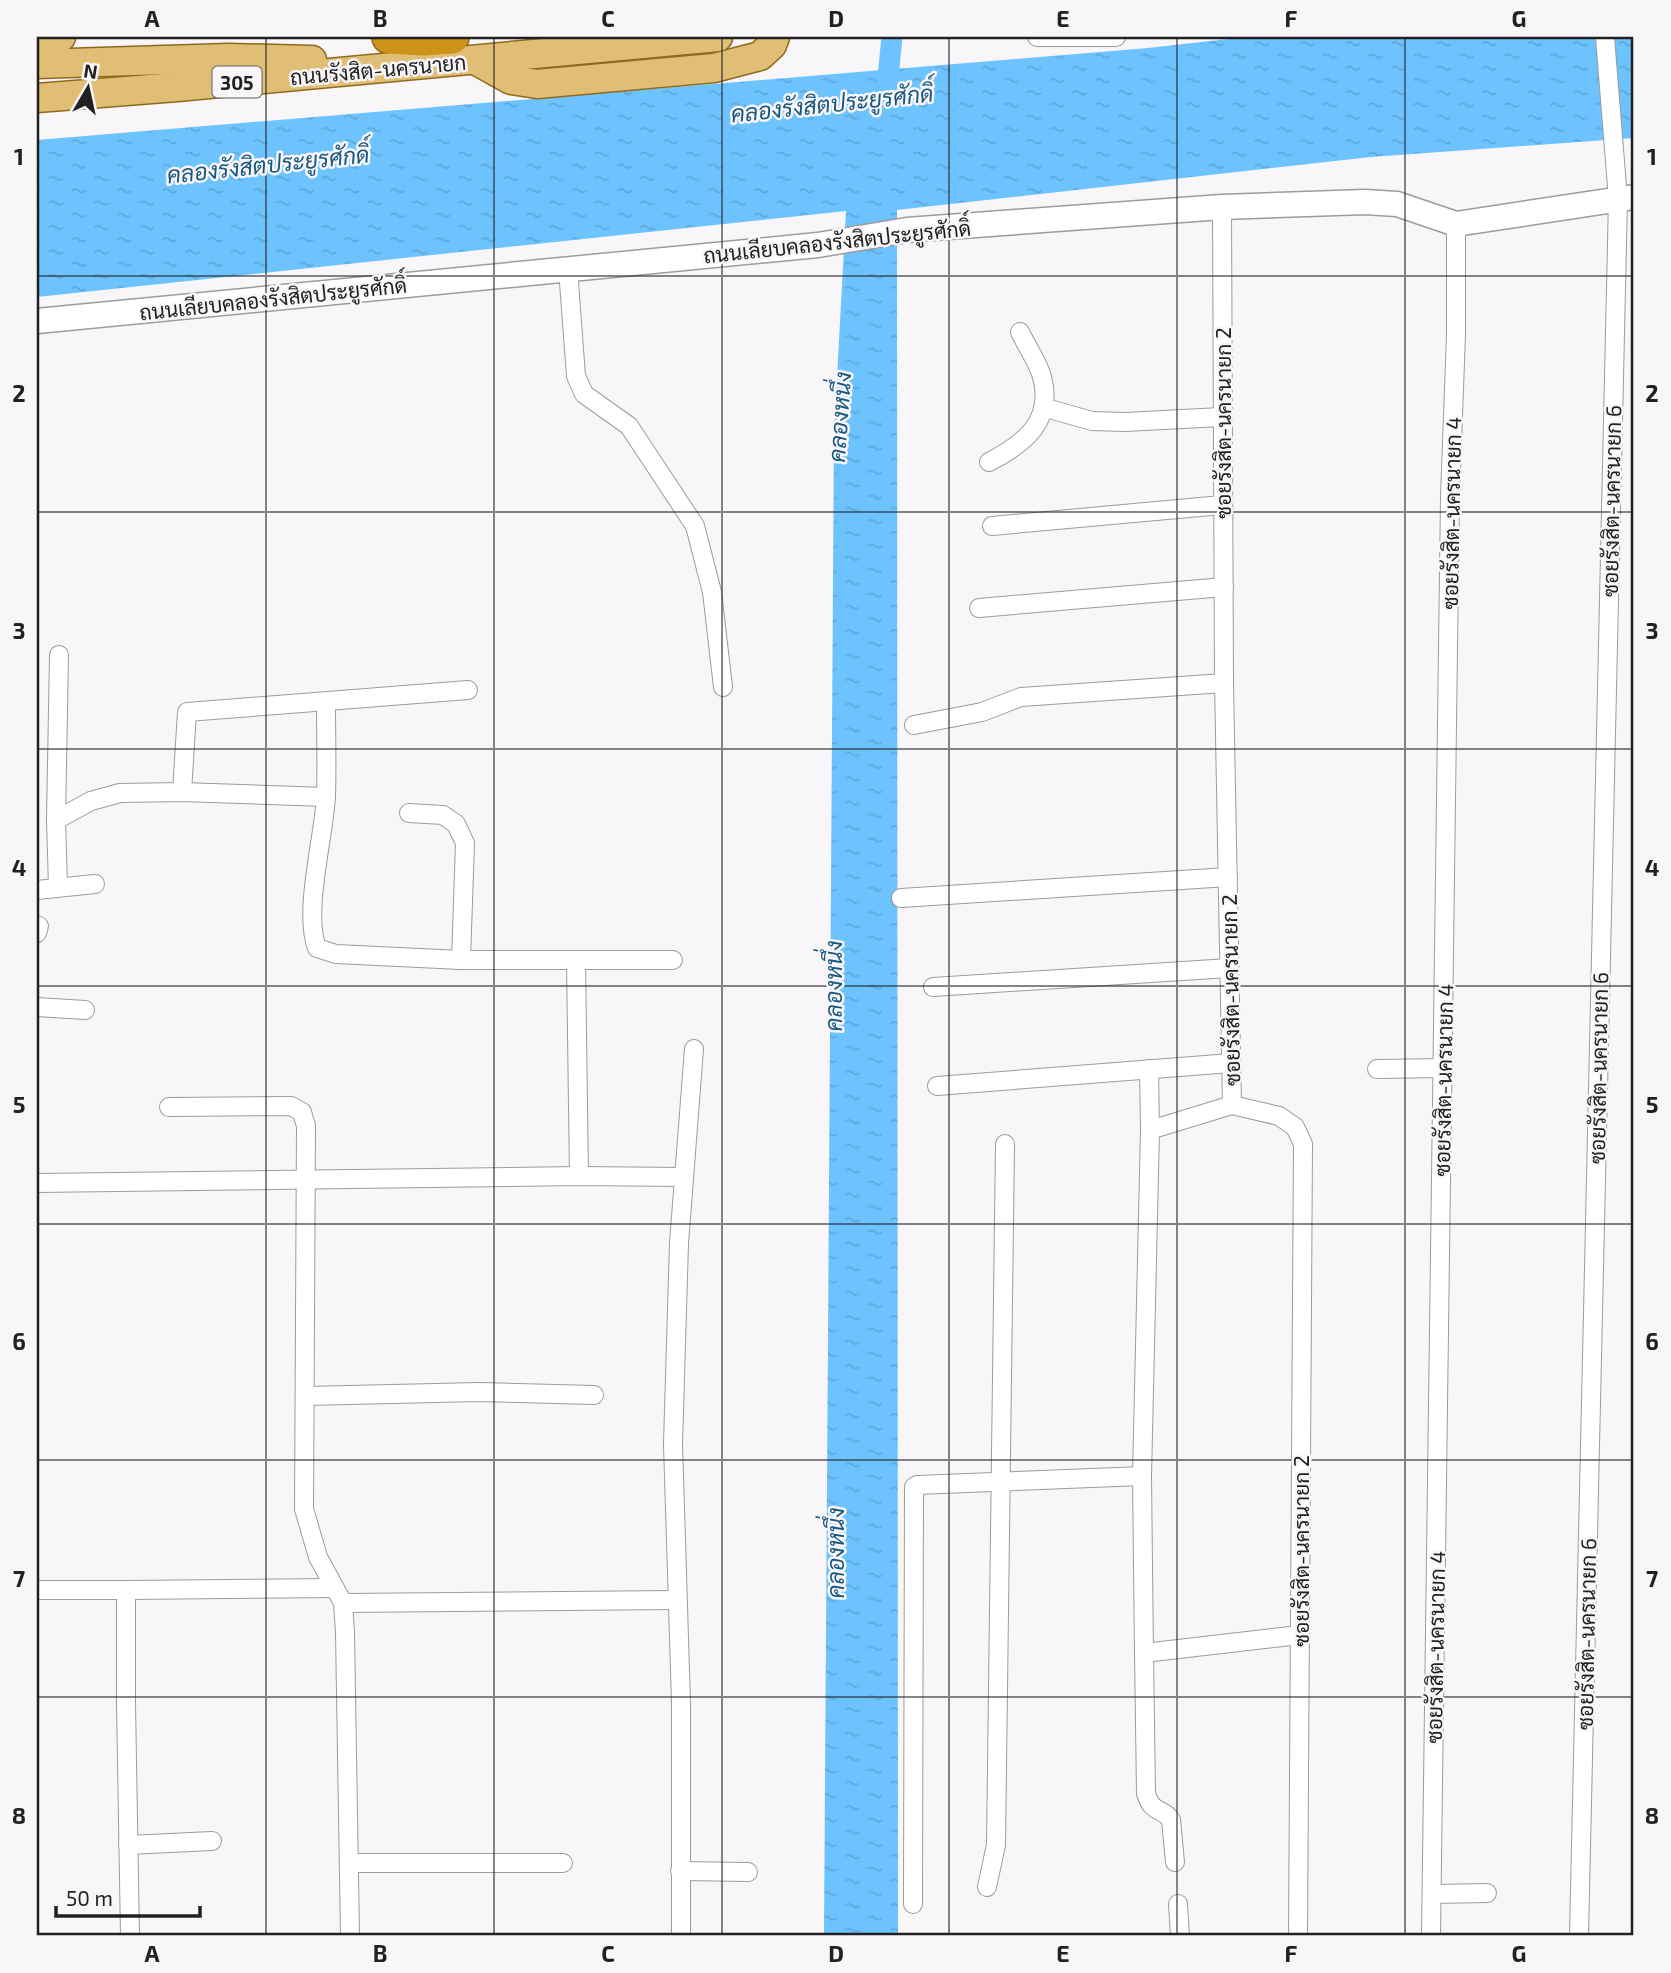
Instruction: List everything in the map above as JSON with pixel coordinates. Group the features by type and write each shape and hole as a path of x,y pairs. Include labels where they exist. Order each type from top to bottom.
{"highway":[{"path":"389,37 423,39 455,53"}],"main road":[{"path":"37,45 61,37"},
{"name":"ถนนรังสิต-นครนายก","path":"37,98 455,53 719,37"},
{"path":"37,64 455,53 511,80 537,84 714,68 760,56 772,45 775,37"}],"street":[{"path":"1037,37 1116,37"},
{"name":"ซอยรังสิต-นครนายก 6","path":"1579,1936 1626,198 1612,142 1605,37"},
{"name":"ถนนเลียบคลองรังสิตประยูรศักดิ์","path":"37,321 818,244 906,230 1222,207 1365,202 1397,204 1456,224 1626,198"},
{"name":"ซอยรังสิต-นครนายก 2","path":"1222,207 1221,417 1232,1105 1279,1116 1295,1127 1303,1144 1298,1936"},
{"name":"ซอยรังสิต-นครนายก 4","path":"1431,1936 1456,224"},
{"path":"568,269 576,376 584,394 629,426 695,526 712,592 723,687"},
{"path":"989,462 1014,449 1029,434 1046,408 1042,376 1020,332"},
{"path":"1046,408 1092,421 1221,417"},
{"path":"992,526 1222,505"},
{"path":"979,608 1224,587"},
{"path":"58,887 56,820 59,655"},
{"path":"914,724 982,712 1021,697 1224,683"},
{"path":"181,792 187,712 468,691"},
{"path":"326,703 326,797 312,912 312,934 317,947 336,954 461,960 673,960"},
{"path":"56,820 91,801 120,793 181,792 326,797"},
{"path":"409,813 443,814 456,824 465,843 461,960"},
{"path":"901,898 1228,877"},
{"path":"37,890 95,884"},
{"path":"576,961 579,1176"},
{"path":"933,987 1229,968"},
{"path":"37,1007 85,1010"},
{"path":"681,1936 681,1703 673,1444 679,1243 694,1049"},
{"path":"937,1086 1231,1063"},
{"path":"1377,1069 1443,1068"},
{"path":"1149,1069 1142,1476 1146,1793 1148,1803 1154,1810 1168,1815 1171,1820 1175,1863"},
{"path":"1150,1130 1232,1105"},
{"path":"169,1107 291,1106 302,1112 306,1126 304,1509 318,1557 339,1596 345,1632 350,1936"},
{"path":"987,1887 996,1845 1005,1144"},
{"path":"37,1183 684,1177"},
{"path":"305,1396 479,1392 594,1395"},
{"path":"913,1904 912,1728 915,1680 912,1490 918,1485 1142,1476"},
{"path":"37,1590 676,1600"},
{"path":"126,1590 130,1936"},
{"path":"1144,1653 1299,1635"},
{"path":"128,1845 212,1841"},
{"path":"349,1863 563,1863"},
{"path":"680,1871 748,1872"},
{"path":"1432,1894 1487,1893"},
{"path":"1178,1904 1180,1936"}],"water":[{"name":"คลองรังสิตประยูรศักดิ์","path":"1246,37 1634,37 1634,138 1371,157 897,210 898,1936 824,1936 834,434 846,211 37,297 37,140 1148,48"}],"waterway":[{"name":"คลองหนึ่ง","path":"886,97 892,37"}]}
